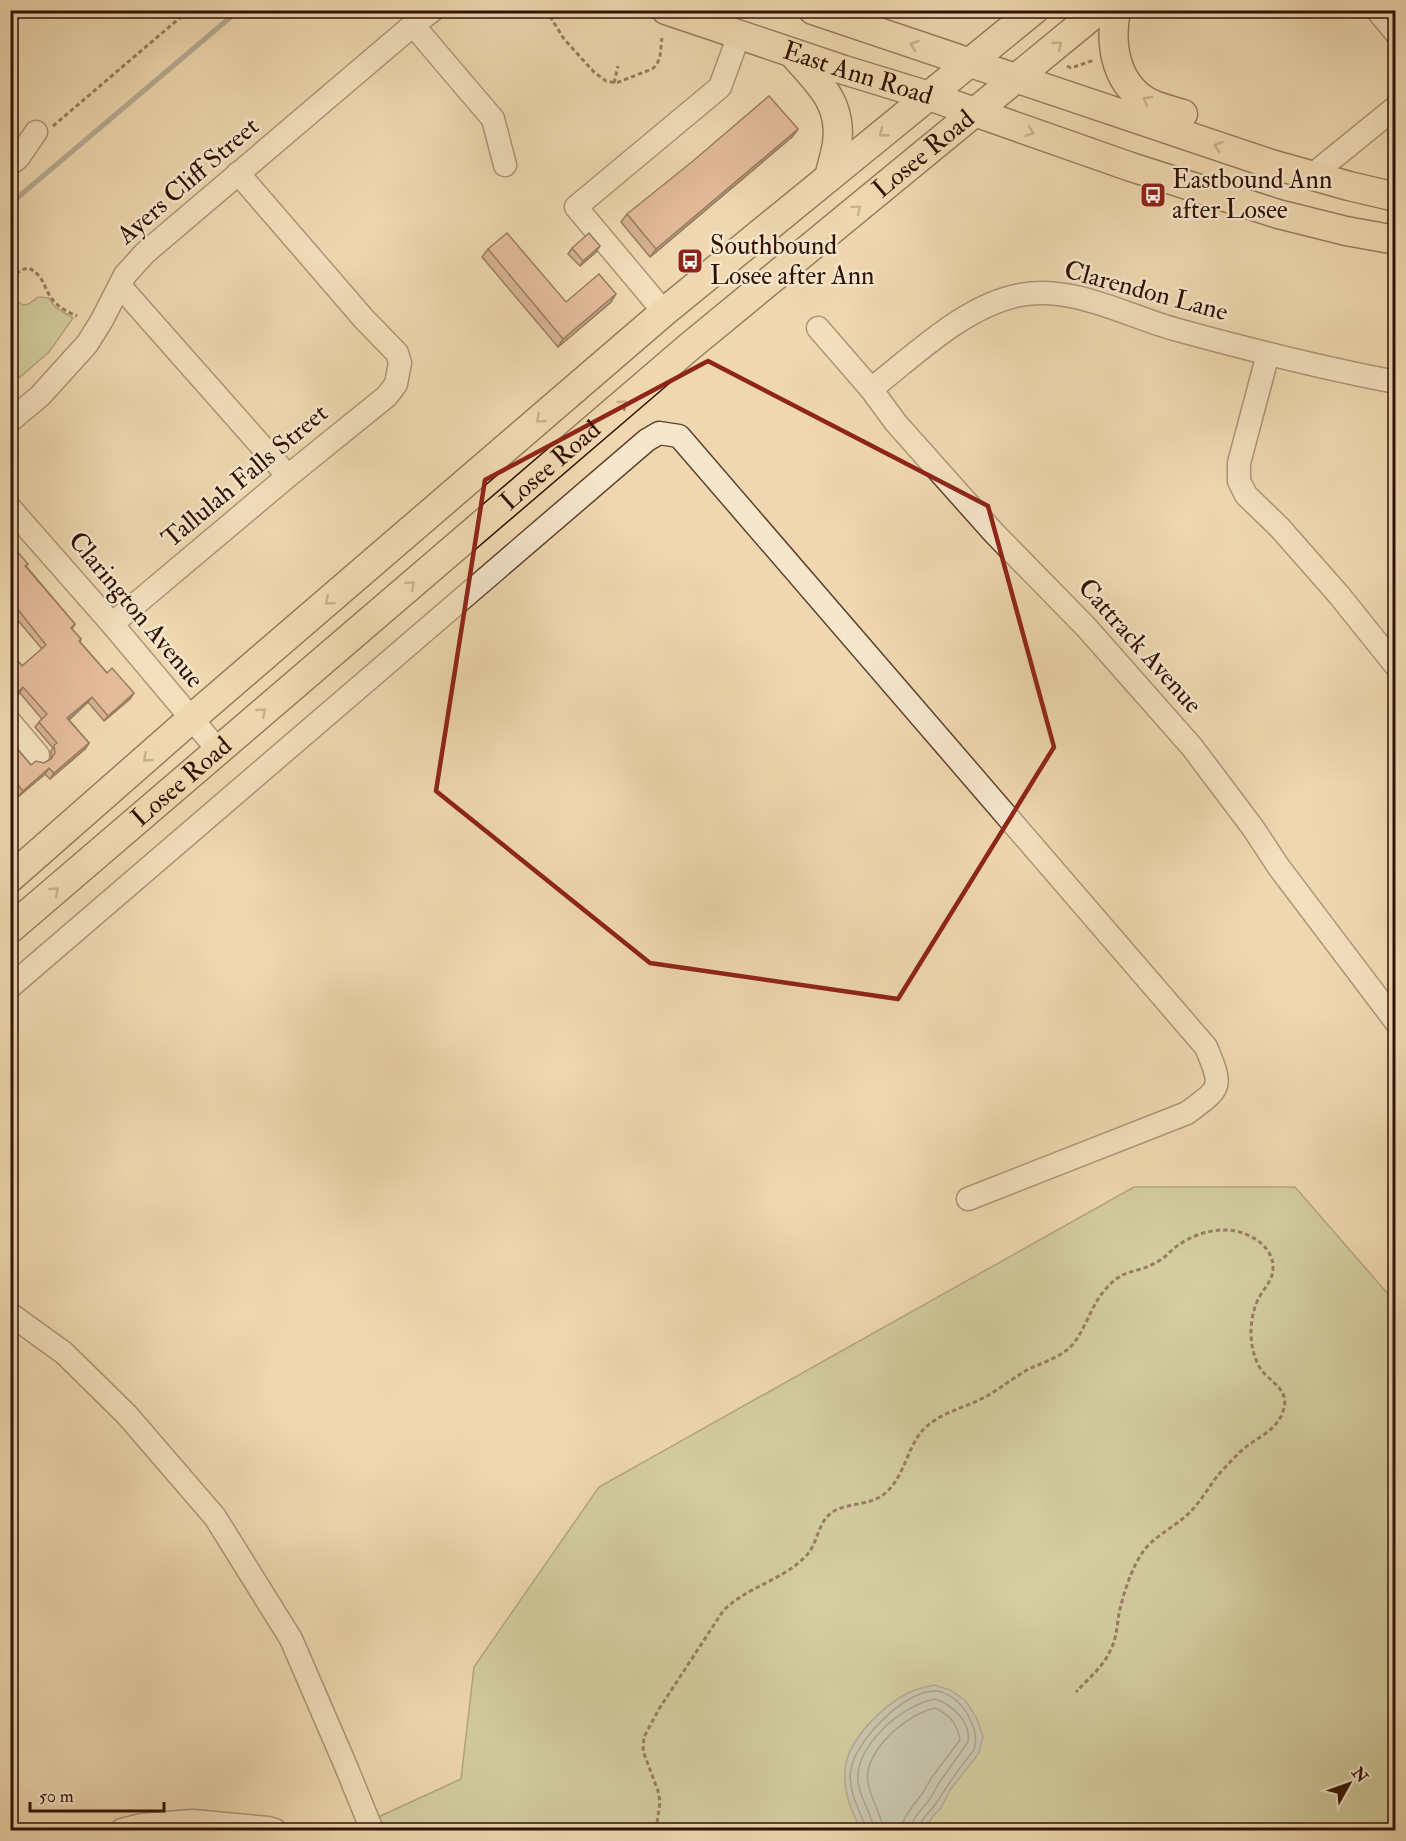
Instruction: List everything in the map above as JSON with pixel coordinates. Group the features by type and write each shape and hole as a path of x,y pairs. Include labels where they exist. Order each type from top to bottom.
{"main road":[{"name":"Losee Road","path":"10,878 664,312 1034,10"},
{"name":"Losee Road","path":"10,929 680,354 1099,10"},
{"path":"1116,10 1113,34 1114,55 1128,86 1151,104 1243,135 1271,164"},
{"name":"East Ann Road","path":"823,12 1271,164 1395,197"},
{"name":"East Ann Road","path":"664,24 739,35 1278,214 1346,231 1395,240"},
{"path":"791,51 821,85 835,109 837,143 829,177"}],"street":[{"name":"Ayers Cliff Street","path":"10,420 40,396 87,344 125,275 145,253 433,10"},
{"path":"1377,10 1395,33"},
{"path":"413,26 493,118 505,165"},
{"path":"664,312 576,207 720,87 739,35"},
{"path":"1311,176 1395,107"},
{"path":"10,164 18,158 36,132"},
{"name":"Tallulah Falls Street","path":"112,624 387,396 396,384 400,363 397,353 364,319 238,173"},
{"path":"120,286 288,476"},
{"name":"Clarendon Lane","path":"871,389 959,320 983,307 1020,294 1049,293 1086,300 1171,328 1268,354 1395,382"},
{"name":"Cattrack Avenue","path":"818,328 871,389 896,423 994,533 1086,627 1192,747 1395,1022"},
{"path":"1268,354 1245,436 1239,463 1239,481 1246,495 1280,528 1339,595 1395,666"},
{"path":"10,987 647,440 659,434 679,436 1206,1047 1218,1076 1213,1094 1187,1113 968,1199"},
{"name":"Clarington Avenue","path":"10,508 218,750"},
{"path":"12,727 38,755"},
{"path":"10,1314 64,1353 127,1415 215,1517 291,1639 372,1830"},
{"path":"122,1830 142,1825 193,1821 274,1830"}],"path":[{"path":"36,132 56,125 189,10"},
{"path":"546,10 564,39 594,72 606,81 614,83 624,81 630,76 652,69 657,65 660,59 664,24"},
{"path":"1071,68 1104,57"},
{"path":"614,83 618,66"},
{"path":"10,278 21,270 29,268 37,272 54,302 77,316"},
{"path":"10,342 14,350 10,360"},
{"path":"10,377 16,384"},
{"path":"656,1830 660,1802 643,1751 644,1737 659,1709 723,1611 745,1593 775,1579 799,1563 812,1550 823,1522 837,1509 875,1500 887,1491 903,1470 915,1440 929,1424 985,1398 1028,1370 1060,1355 1071,1347 1095,1304 1115,1279 1122,1274 1157,1263 1181,1243 1205,1232 1221,1230 1244,1233 1263,1245 1272,1260 1270,1280 1258,1300 1251,1335 1258,1365 1283,1393 1282,1413 1269,1431 1244,1448 1226,1467 1194,1509 1144,1551 1133,1572 1122,1604 1117,1632 1110,1653 1076,1692"}],"highlighted area":[{"path":"708,361 988,506 1054,747 898,999 650,963 436,791 485,480"}],"green space":[{"path":"11,295 24,305 38,297 49,298 55,307 73,318 49,352 19,378 11,368 17,351 11,337"},
{"path":"1134,1187 1295,1187 1395,1302 1395,1830 350,1830 461,1779 474,1667 599,1487"}],"water":[{"path":"934,1685 950,1690 965,1700 976,1717 983,1736 979,1753 950,1790 941,1808 924,1830 862,1830 851,1809 845,1785 845,1769 853,1746 868,1725 888,1706 908,1693"}],"building":[{"path":"769,96 798,129 656,249 627,214"},
{"path":"507,233 566,302 599,274 616,294 563,339 488,249"},
{"path":"589,233 600,246 583,261 572,248"},
{"path":"10,276 16,283 10,288"},
{"path":"16,550 28,564 25,566 75,624 71,628 81,639 79,641 107,673 112,668 134,693 108,716 92,697 67,718 89,743 54,773 49,768 23,791 10,776 10,748 14,745 31,765 36,761 44,763 51,759 55,753 54,745 57,743 39,722 47,714 23,687 16,694 10,688 10,652 22,666 46,645 12,602 14,600 10,596 10,552"}],"waterway":[{"path":"10,204 239,10"}],"place":[{"name":"Eastbound Ann after Losee","path":"1153,195"},
{"name":"Southbound Losee after Ann","path":"690,261"}]}
